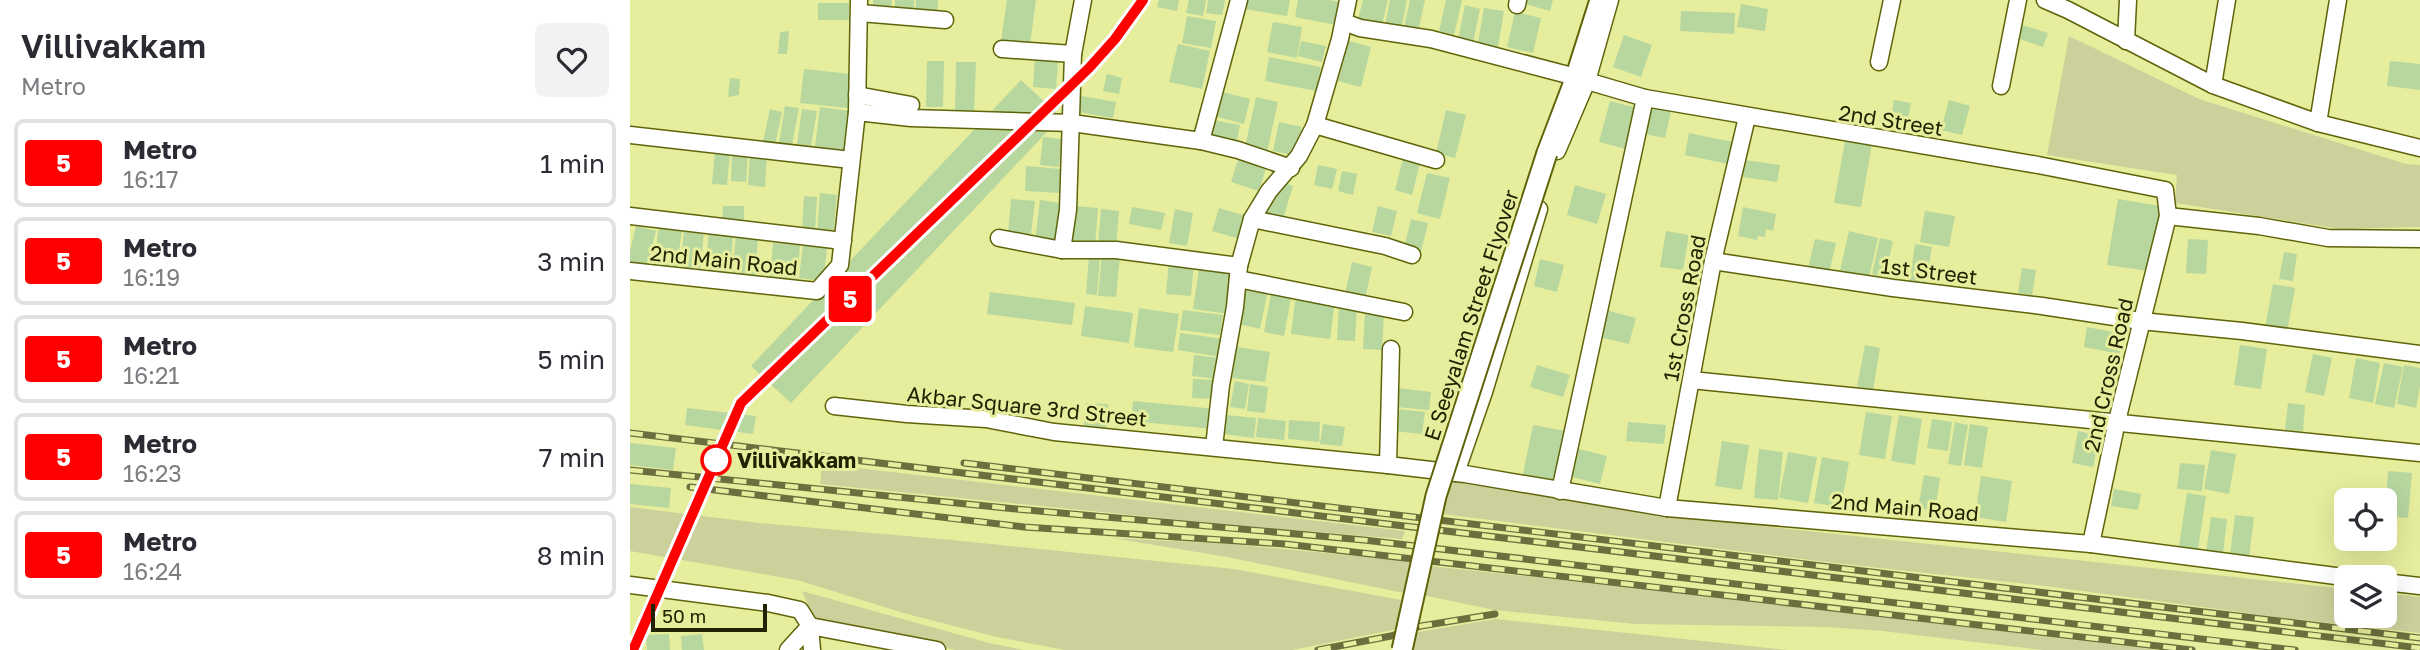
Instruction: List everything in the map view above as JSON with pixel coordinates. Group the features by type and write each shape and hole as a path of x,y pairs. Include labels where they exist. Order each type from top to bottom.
{"main road":[{"name":"E Seeyalam Street Flyover","path":"1402,650 1436,496 1547,153 1574,82 1600,0"}],"street":[{"path":"1062,250 1068,210 1073,54 1083,0"},
{"path":"1200,141 1239,0"},
{"path":"1214,447 1238,273 1252,219 1269,191 1291,168 1315,125 1348,0"},
{"path":"1498,343 1485,333 1482,325 1540,148 1568,75 1590,0"},
{"path":"1456,473 1552,164 1587,81 1610,0"},
{"path":"1879,62 1892,0"},
{"path":"2001,86 2018,0"},
{"path":"2045,0 2213,85 2318,122 2419,144"},
{"path":"2126,41 2128,0"},
{"path":"2213,85 2227,0"},
{"path":"2318,122 2338,0"},
{"path":"630,216 843,241 857,112 860,7 945,20"},
{"path":"1344,22 1360,28 1431,39 1568,75"},
{"path":"1002,50 1073,54"},
{"name":"2nd Street","path":"1587,81 1645,98 2038,165 2165,190 2168,216"},
{"path":"857,95 911,104"},
{"path":"1560,491 1645,98"},
{"path":"857,112 911,118 1072,123 1200,141 1291,168"},
{"name":"1st Cross Road","path":"1667,508 1713,261 1747,117"},
{"path":"1315,125 1436,160"},
{"path":"630,135 851,160"},
{"path":"2168,216 2259,226 2328,238 2420,239"},
{"name":"2nd Cross Road","path":"2091,544 2117,421 2168,216"},
{"path":"1252,219 1385,246 1412,255"},
{"path":"999,238 1062,250 1116,250 1238,273 1404,312"},
{"name":"2nd Main Road","path":"630,271 817,291 840,265 843,241"},
{"name":"1st Street","path":"1713,261 2141,321 2420,354"},
{"path":"1388,465 1391,349"},
{"path":"1691,380 2420,453"},
{"name":"Akbar Square 3rd Street","path":"834,406 986,419 1054,432 1456,473"},
{"name":"2nd Main Road","path":"1456,473 1667,508 2091,544 2334,576"},
{"path":"2397,583 2420,586"},
{"path":"630,585 768,603 800,610 810,626 812,650"},
{"path":"788,650 810,626"},
{"path":"810,626 937,650"}],"green space":[{"path":"2069,36 2199,99 2406,164 2420,165 2420,227 2340,229 2175,203 2177,175 2047,155"},
{"path":"822,464 1405,531 1402,539 820,484"},
{"path":"1448,479 1668,516 2334,588 2334,623 2045,586 1442,514"},
{"path":"630,507 759,523 1234,569 1401,600 1397,629 1293,650 1065,650 997,637 907,614 797,580 630,551"},
{"path":"1112,538 1229,544 1410,561 1404,593 1227,557"},
{"path":"1429,566 1630,587 2159,650 2042,650 1882,631 1827,627 1635,624 1494,610 1423,595"},
{"path":"802,591 989,643 1024,650 956,650 815,621"},
{"path":"2397,594 2420,597 2420,633 2375,628 2397,628"},
{"path":"1496,619 1788,650 1408,650 1412,633"}],"building":[{"path":"873,0 892,0 891,9 873,9"},
{"path":"895,0 914,0 914,11 895,11"},
{"path":"916,0 938,0 937,15 915,13"},
{"path":"1007,0 1036,0 1030,45 1001,41"},
{"path":"1159,0 1179,0 1177,11 1157,7"},
{"path":"1189,0 1206,0 1203,16 1186,13"},
{"path":"1208,0 1225,0 1222,15 1206,13"},
{"path":"1246,0 1290,0 1287,16 1245,9"},
{"path":"1298,0 1341,2 1336,25 1295,17"},
{"path":"1363,0 1388,0 1382,25 1358,19"},
{"path":"1390,0 1407,0 1401,30 1385,26"},
{"path":"1410,0 1425,0 1418,31 1404,28"},
{"path":"1446,0 1462,0 1454,35 1439,31"},
{"path":"1526,0 1553,0 1550,11 1525,4"},
{"path":"818,3 849,3 849,20 818,20"},
{"path":"1741,4 1768,9 1765,31 1737,27"},
{"path":"1465,5 1480,9 1473,43 1458,40"},
{"path":"1484,8 1504,11 1498,47 1478,43"},
{"path":"1681,11 1735,13 1734,34 1680,31"},
{"path":"1515,12 1541,18 1533,53 1507,47"},
{"path":"1187,16 1216,21 1211,48 1182,43"},
{"path":"1273,22 1302,27 1297,58 1267,52"},
{"path":"2022,25 2048,33 2043,47 2017,38"},
{"path":"789,31 787,54 778,54 780,32"},
{"path":"1624,35 1652,45 1641,77 1613,67"},
{"path":"1301,41 1326,46 1322,62 1298,56"},
{"path":"1349,41 1371,47 1361,87 1338,81"},
{"path":"1178,44 1210,51 1202,89 1169,82"},
{"path":"1269,57 1321,67 1316,91 1265,81"},
{"path":"1035,58 1058,60 1056,89 1033,87"},
{"path":"927,61 944,61 943,107 926,107"},
{"path":"2390,61 2420,64 2420,90 2387,86"},
{"path":"956,62 976,62 974,115 955,115"},
{"path":"804,69 851,74 848,108 800,103"},
{"path":"1107,74 1122,78 1119,94 1103,91"},
{"path":"730,78 740,79 739,95 728,97"},
{"path":"1021,80 1061,117 791,403 751,366"},
{"path":"1218,91 1250,99 1244,124 1211,115"},
{"path":"1081,96 1116,102 1113,118 1078,112"},
{"path":"1256,97 1278,102 1267,152 1245,147"},
{"path":"1894,100 1911,103 1906,131 1889,128"},
{"path":"1949,100 1970,106 1962,135 1941,130"},
{"path":"1610,101 1637,108 1626,149 1599,142"},
{"path":"1652,102 1672,107 1665,138 1644,134"},
{"path":"785,106 799,108 792,145 779,143"},
{"path":"820,107 849,111 844,150 815,146"},
{"path":"770,109 782,112 775,145 763,142"},
{"path":"802,109 817,111 811,146 797,144"},
{"path":"1446,110 1466,115 1455,158 1436,153"},
{"path":"1213,120 1240,125 1236,144 1209,139"},
{"path":"1279,122 1302,127 1296,156 1273,151"},
{"path":"1689,133 1733,142 1728,164 1685,155"},
{"path":"1043,137 1062,139 1059,167 1040,165"},
{"path":"1845,140 1872,144 1861,207 1834,203"},
{"path":"715,150 730,152 727,185 712,184"},
{"path":"732,152 748,153 746,182 731,181"},
{"path":"750,154 767,155 765,187 748,185"},
{"path":"1403,159 1420,163 1412,195 1395,190"},
{"path":"1238,160 1266,168 1259,191 1231,182"},
{"path":"1745,160 1780,165 1777,182 1743,177"},
{"path":"1318,165 1337,169 1332,189 1314,185"},
{"path":"1026,166 1061,169 1059,193 1025,191"},
{"path":"1342,171 1357,174 1353,195 1338,191"},
{"path":"1427,173 1450,178 1440,219 1417,213"},
{"path":"1285,183 1293,186 1283,219 1266,214 1274,187"},
{"path":"1575,185 1606,194 1597,224 1567,215"},
{"path":"820,193 837,195 833,235 817,234"},
{"path":"804,196 817,197 815,231 802,230"},
{"path":"1011,199 1035,201 1031,234 1008,232"},
{"path":"2118,199 2160,206 2149,271 2107,265"},
{"path":"1040,200 1060,203 1055,243 1035,241"},
{"path":"723,206 744,206 744,224 722,223"},
{"path":"1075,206 1098,208 1095,247 1071,244"},
{"path":"1378,206 1397,211 1391,236 1372,232"},
{"path":"1132,207 1165,213 1161,230 1129,224"},
{"path":"1743,207 1776,214 1773,231 1766,229 1765,237 1758,236 1757,240 1738,236"},
{"path":"1219,208 1246,216 1240,239 1212,231"},
{"path":"1101,209 1119,211 1116,247 1098,245"},
{"path":"1175,209 1193,213 1187,246 1169,243"},
{"path":"1925,211 1955,216 1949,247 1920,242"},
{"path":"1411,219 1428,223 1421,252 1404,248"},
{"path":"636,226 656,231 647,266 630,262"},
{"path":"659,226 682,230 676,272 653,268"},
{"path":"684,230 704,231 700,273 680,271"},
{"path":"1666,231 1689,235 1683,270 1660,267"},
{"path":"1849,231 1878,238 1868,282 1839,275"},
{"path":"709,232 733,234 730,276 705,274"},
{"path":"736,234 758,236 755,280 732,279"},
{"path":"804,237 828,240 823,281 799,278"},
{"path":"1880,238 1893,241 1885,277 1872,274"},
{"path":"1815,239 1836,243 1829,273 1808,268"},
{"path":"2188,239 2208,240 2206,274 2186,273"},
{"path":"773,243 800,245 797,282 770,280"},
{"path":"1915,244 1932,247 1925,286 1909,284"},
{"path":"2284,252 2297,254 2293,281 2279,279"},
{"path":"1102,254 1120,256 1116,297 1098,296"},
{"path":"1089,256 1100,256 1097,295 1086,294"},
{"path":"1540,259 1564,265 1557,292 1534,286"},
{"path":"1169,260 1194,262 1191,296 1166,294"},
{"path":"1352,262 1372,267 1364,304 1344,299"},
{"path":"2022,268 2036,270 2032,295 2018,293"},
{"path":"1199,269 1235,275 1230,314 1193,309"},
{"path":"2273,284 2295,288 2287,332 2265,328"},
{"path":"1247,285 1268,289 1260,329 1239,324"},
{"path":"990,292 1075,303 1072,325 987,314"},
{"path":"1271,294 1291,298 1284,336 1264,332"},
{"path":"1296,295 1335,301 1330,339 1291,334"},
{"path":"1339,305 1357,306 1355,341 1337,340"},
{"path":"1085,306 1133,313 1129,343 1081,336"},
{"path":"1139,308 1179,314 1173,352 1134,347"},
{"path":"1183,310 1223,315 1220,335 1180,330"},
{"path":"1606,310 1636,318 1629,344 1599,337"},
{"path":"1365,311 1384,312 1382,350 1363,349"},
{"path":"2087,327 2123,334 2120,354 2084,347"},
{"path":"1180,333 1224,339 1221,357 1178,350"},
{"path":"1865,345 1880,348 1873,390 1857,387"},
{"path":"2240,345 2267,349 2261,389 2234,385"},
{"path":"1237,347 1270,352 1265,382 1232,378"},
{"path":"2313,354 2332,358 2324,396 2305,392"},
{"path":"1194,355 1219,358 1218,379 1192,376"},
{"path":"2356,358 2380,363 2373,403 2349,398"},
{"path":"2384,363 2403,367 2394,408 2375,404"},
{"path":"1537,365 1570,375 1563,397 1530,387"},
{"path":"2404,365 2420,368 2416,408 2397,404"},
{"path":"1193,379 1218,380 1217,399 1192,398"},
{"path":"1235,381 1249,384 1245,409 1230,407"},
{"path":"1250,384 1268,387 1265,413 1247,411"},
{"path":"1398,388 1431,392 1429,410 1396,407"},
{"path":"1133,401 1216,409 1214,429 1131,421"},
{"path":"1086,403 1108,404 1106,430 1084,429"},
{"path":"2288,403 2305,405 2303,431 2285,430"},
{"path":"687,408 756,416 753,434 685,425"},
{"path":"1395,409 1425,412 1422,434 1393,431"},
{"path":"1866,412 1892,416 1885,459 1859,455"},
{"path":"1227,415 1256,418 1254,438 1224,434"},
{"path":"1899,415 1922,419 1915,465 1891,461"},
{"path":"1258,418 1286,421 1284,440 1256,437"},
{"path":"1932,419 1952,422 1948,451 1927,448"},
{"path":"1289,420 1320,422 1319,442 1288,439"},
{"path":"1628,422 1666,425 1664,444 1626,441"},
{"path":"1955,422 1968,425 1961,466 1948,464"},
{"path":"1323,424 1345,427 1342,446 1320,444"},
{"path":"1970,424 1988,427 1982,468 1964,465"},
{"path":"1533,425 1566,431 1555,481 1523,474"},
{"path":"2078,431 2100,436 2093,467 2072,463"},
{"path":"1722,441 1749,445 1742,490 1715,486"},
{"path":"630,443 676,448 673,470 630,465"},
{"path":"1579,449 1607,456 1600,484 1572,477"},
{"path":"1759,449 1783,452 1778,500 1754,498"},
{"path":"2211,450 2236,454 2229,494 2204,489"},
{"path":"1788,452 1817,457 1808,503 1779,498"},
{"path":"1822,457 1849,462 1841,507 1814,503"},
{"path":"2180,463 2205,465 2202,491 2177,489"},
{"path":"2388,471 2412,473 2408,518 2397,517 2397,488 2387,488"},
{"path":"1924,475 1940,478 1935,511 1918,508"},
{"path":"1981,476 2012,481 2006,522 1975,517"},
{"path":"630,484 671,488 669,508 630,504"},
{"path":"2114,489 2141,494 2138,510 2111,506"},
{"path":"2187,493 2206,496 2198,549 2179,546"},
{"path":"2235,515 2254,517 2249,558 2230,555"},
{"path":"2211,517 2227,519 2223,554 2206,552"},
{"path":"669,634 670,650 647,650 646,635"},
{"path":"702,634 704,650 682,650 681,636"}],"railway":[{"path":"630,433 2420,648"},
{"path":"964,463 2420,638"},
{"path":"630,470 1016,509 1364,540 2295,650"},
{"path":"690,487 1024,527 1285,544 2192,650"},
{"path":"1318,650 1391,636 1421,626 1495,614"}],"metro line":[{"name":"5","path":"633,650 741,403 1089,68 1115,39 1143,0"}],"place":[{"name":"Villivakkam","path":"716,460"}]}
